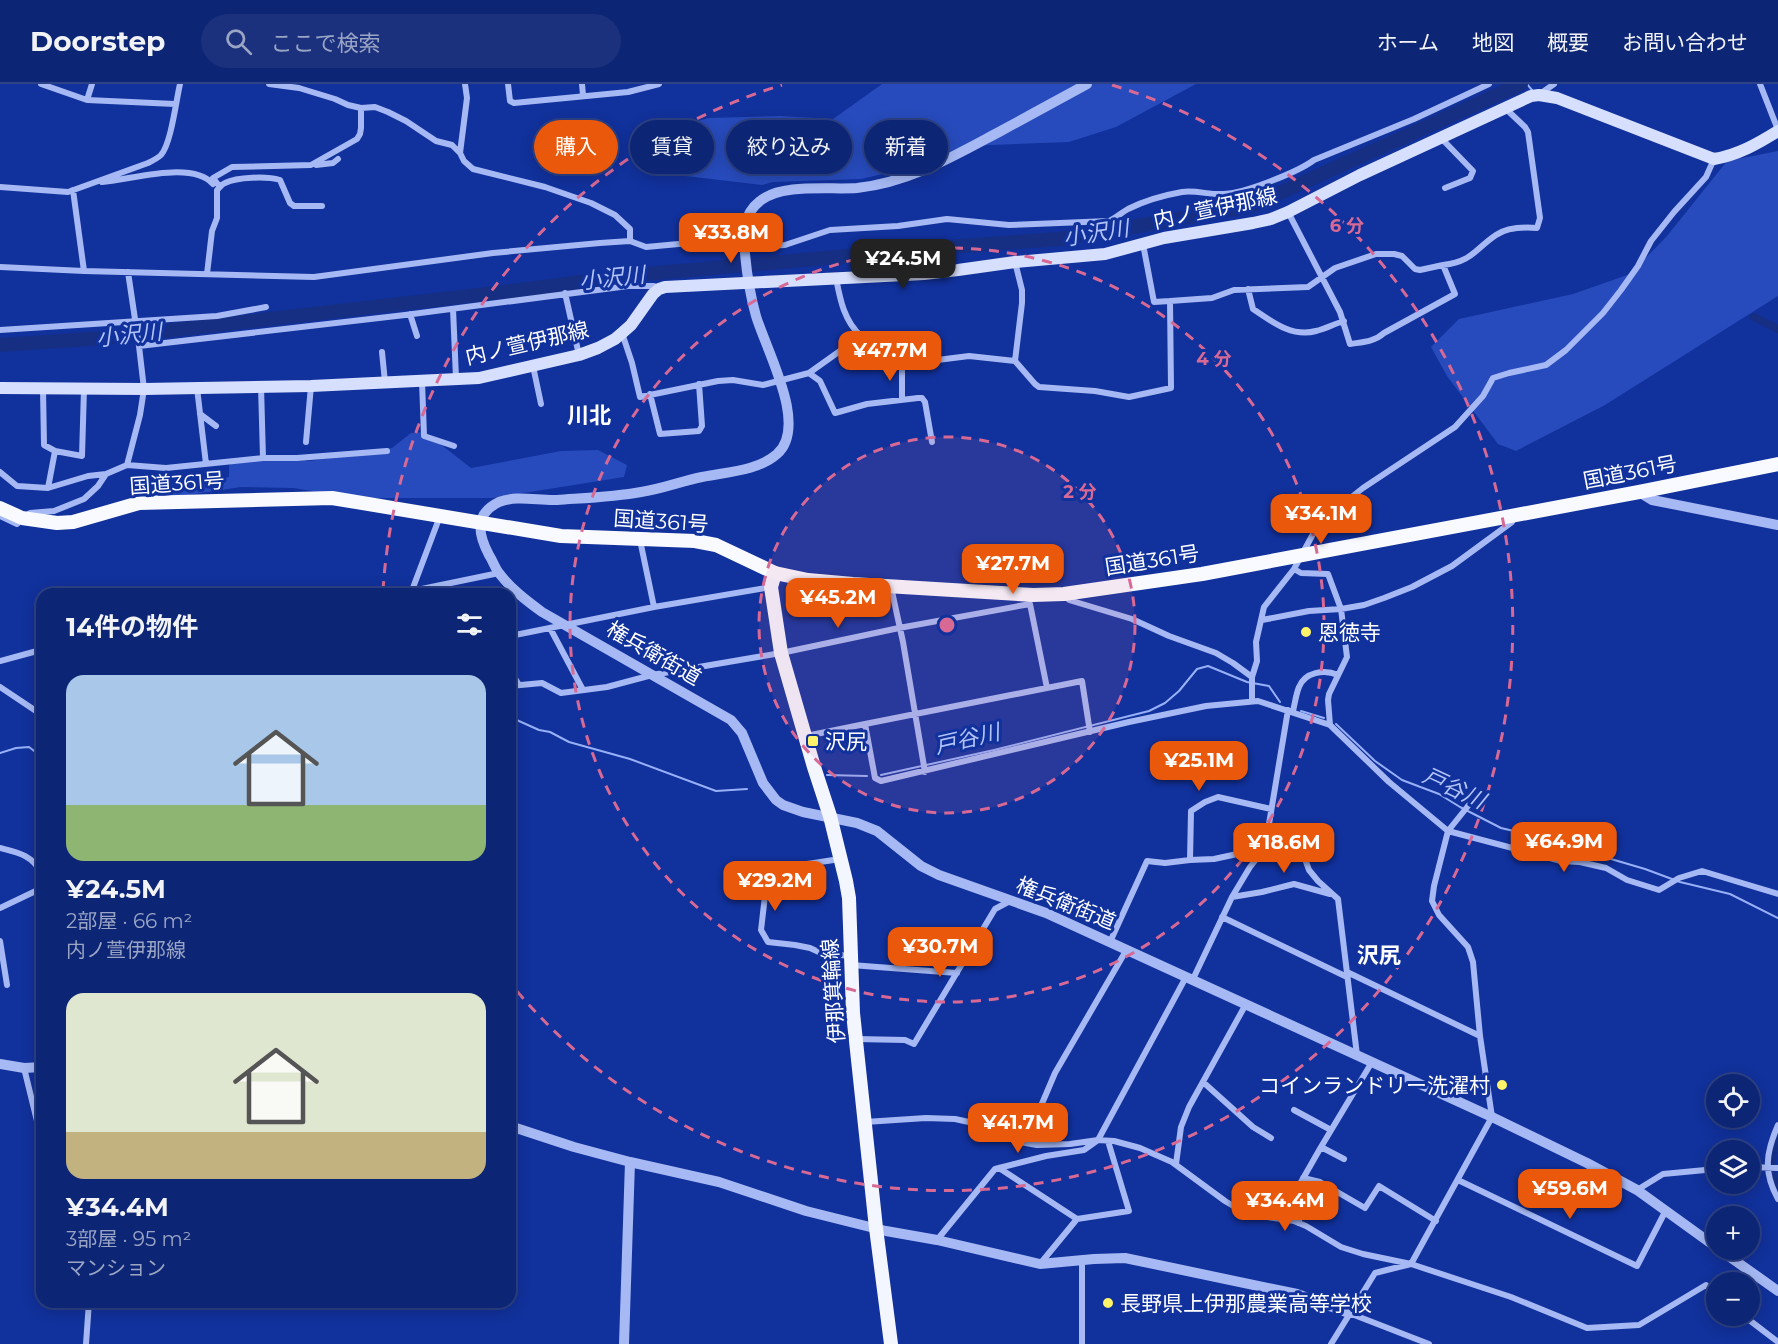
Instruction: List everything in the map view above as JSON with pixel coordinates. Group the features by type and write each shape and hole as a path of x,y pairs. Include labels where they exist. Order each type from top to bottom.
{"highway":[{"name":"国道361号","path":"0,508 22,518 57,523 73,522 139,502 332,498 561,536 686,540 716,545 775,573 808,580 1031,600 1202,574 1778,464"}],"main road":[{"name":"内ノ萱伊那線","path":"0,388 144,389 311,386 479,378 579,355 598,348 615,339 631,325 658,289 665,287 747,280 924,274 1015,262 1106,254 1164,238 1271,219 1360,175 1505,108 1539,95"},
{"path":"1539,95 1557,98 1714,159 1749,149 1778,131"},
{"name":"伊那箕輪線","path":"775,573 771,587 781,653 830,816 849,898 850,960 856,1039 891,1344"}],"street":[{"path":"41,84 87,100 175,104"},
{"path":"87,100 92,84"},
{"path":"0,187 60,192 73,190 148,163 160,156 166,148 180,84"},
{"path":"269,84 299,88 361,108 375,107 388,112 406,120 436,141 452,145 473,169 545,187 591,202 615,214 630,229 630,241"},
{"path":"460,153 467,98 465,84"},
{"path":"508,84 510,100 514,104 628,92 659,84"},
{"path":"582,84 583,95"},
{"path":"480,522 489,509 501,501 554,500 642,492 685,480 756,466 767,461 781,450 789,435 790,423 780,380 761,331 747,280 744,221 752,209 761,200 781,191 858,188 909,176 938,165 1087,84"},
{"path":"0,267 314,277 494,253 630,241 646,248 744,243 763,246 785,245 830,230 898,226 947,219 1009,225 1109,221 1132,208 1173,194 1185,192 1228,194 1258,185 1305,167 1314,160 1414,119 1489,84"},
{"path":"1539,95 1554,84"},
{"path":"1760,84 1778,131"},
{"path":"311,165 357,139 361,128 361,108"},
{"path":"1143,244 1154,302 1204,299 1234,290 1308,287 1342,264 1376,254 1402,256 1415,269 1420,270 1453,264 1471,256 1497,234 1524,227 1538,228 1540,218 1528,132 1526,127 1505,108"},
{"path":"1441,138 1473,171 1470,178 1445,188"},
{"path":"207,274 212,231 217,218 219,189 213,178 232,167 311,165 333,163 338,159"},
{"path":"1252,700 1252,678 1257,661 1256,642 1264,607 1294,569 1319,523 1363,488 1455,427 1483,396 1493,378 1546,365 1566,350 1603,313 1621,290 1638,266 1651,241 1706,177 1714,159"},
{"path":"97,182 188,172 207,179 219,189"},
{"path":"219,189 225,183 239,180 272,178 280,180 290,203 294,206 322,206"},
{"path":"73,190 84,271"},
{"path":"1288,212 1344,321 1350,344 1373,341 1455,294 1443,265"},
{"path":"1015,262 1022,296 1015,361"},
{"path":"128,272 144,389 128,465"},
{"path":"836,278 843,310 855,330 894,363 969,356 1015,361 1039,387 1095,391 1129,397 1171,388 1170,301"},
{"path":"139,345 410,315 628,286 654,286 658,289"},
{"path":"1248,289 1253,309 1281,328 1305,333 1314,332 1344,321"},
{"path":"565,293 579,355"},
{"path":"0,330 217,316 266,307"},
{"path":"453,309 456,378"},
{"path":"410,315 417,336"},
{"path":"622,333 640,397 699,384 733,380 763,385 809,373 861,336"},
{"path":"382,352 385,383"},
{"path":"902,364 902,399"},
{"path":"533,366 541,404"},
{"path":"809,373 820,381 835,413 867,404 922,398 925,402 932,442"},
{"path":"422,380 424,436 454,446"},
{"path":"650,394 660,434 699,431 702,426 699,384"},
{"path":"261,386 263,458"},
{"path":"306,442 311,386"},
{"path":"197,388 206,464"},
{"path":"43,389 44,445 55,451 82,456 84,389"},
{"path":"200,414 216,426"},
{"path":"48,488 55,451"},
{"path":"0,472 17,486 48,488 88,476 106,474 128,465 166,468 263,458 297,458 387,451"},
{"path":"0,516 17,524 30,513 54,511 84,499 98,486 106,474"},
{"path":"1639,492 1652,500 1778,525"},
{"path":"413,588 440,515"},
{"path":"1262,620 1309,611 1364,605 1412,587 1452,566 1512,522 1515,515"},
{"name":"権兵衛街道","path":"480,522 480,534 485,547 499,573 513,588"},
{"path":"640,540 654,607"},
{"path":"1294,569 1301,573 1328,574 1341,609 1347,657 1328,700 1330,725"},
{"path":"430,588 499,573"},
{"path":"891,586 903,642 924,768"},
{"path":"516,635 654,607 771,587"},
{"name":"権兵衛街道","path":"516,591 542,612 731,720 742,733 763,783 776,800 783,805 803,812 857,823 877,831 921,866 939,875 1046,913 1492,1117 1637,1190 1706,1240"},
{"path":"1064,594 1069,600 1132,619 1169,636 1216,653 1252,678"},
{"path":"516,685 542,683 561,693 607,687 651,675 781,653 1031,600 1047,688"},
{"path":"550,628 583,690"},
{"path":"0,661 36,651"},
{"path":"937,1240 995,1169 1046,1156 1084,1150 1098,1140 1232,897 1250,867 1265,848 1290,710 1299,686 1303,680 1317,672 1331,672 1338,675"},
{"path":"516,680 519,685"},
{"path":"805,736 1082,681 1089,729"},
{"path":"0,687 36,711"},
{"path":"865,724 875,778 881,781 924,768 1089,729 1206,706 1252,700 1290,710 1330,725 1389,782 1449,831 1561,861 1580,862 1606,868 1627,880 1659,890 1679,878 1702,871 1778,894"},
{"path":"1190,860 1191,811 1205,802 1218,797 1271,809"},
{"path":"1330,1344 1375,1273 1411,1264 1492,1117 1471,954 1468,947 1439,915 1432,901 1449,831 1472,801"},
{"path":"0,848 24,854 36,863"},
{"path":"1110,942 1147,861 1165,863 1214,860 1265,848 1296,852 1305,859 1309,870 1318,881 1338,899 1357,1055"},
{"path":"841,859 768,870 761,930 768,942 810,948 850,960 957,973"},
{"path":"1232,897 1294,884 1333,895"},
{"path":"0,908 36,891"},
{"path":"856,1039 904,1040 914,1044 995,909 1010,901"},
{"path":"1222,917 1480,1036"},
{"path":"0,941 5,982"},
{"path":"1028,1143 1055,1072 1127,949"},
{"path":"1176,1164 1181,1127 1189,1107 1246,1004"},
{"path":"1299,1223 1301,1182 1372,1062"},
{"path":"0,1064 36,1067"},
{"path":"24,1068 36,1116"},
{"path":"1203,1082 1254,1127 1271,1138"},
{"path":"1294,1110 1331,1131"},
{"path":"865,1122 926,1118 955,1119 969,1122 1020,1142 1037,1145 1098,1140 1140,1148 1176,1164 1240,1210 1253,1215 1299,1223 1341,1248 1411,1264 1511,1297 1587,1328 1640,1325 1706,1285"},
{"path":"1778,1125 1769,1146 1767,1168 1771,1186 1778,1198"},
{"path":"516,1128 574,1147 719,1182 806,1210 876,1228 1040,1263 1125,1258 1297,1294 1429,1344"},
{"path":"1040,1263 1077,1219 1129,1211 1108,1141"},
{"path":"1321,1147 1344,1159"},
{"path":"624,1344 630,1161"},
{"path":"999,1168 1077,1219"},
{"path":"1760,1168 1778,1168"},
{"path":"1637,1190 1663,1174 1706,1170"},
{"path":"1303,1178 1320,1182 1365,1208 1380,1186 1436,1221"},
{"path":"1458,1180 1636,1266 1666,1210"},
{"path":"1082,1260 1082,1344"},
{"path":"1734,1260 1777,1292"},
{"path":"86,1344 89,1308"},
{"path":"1757,1326 1778,1342"}],"shaded area":[{"path":"882,84 1196,84 1116,127 1069,142 964,146 948,152 948,120 864,120 864,174 882,174 861,179 773,182 762,185 669,174 714,174 714,120 702,120 780,116 833,119"},
{"path":"1778,151 1778,296 1605,405 1516,451 1498,444 1447,376 1431,347 1459,319 1573,294 1630,274 1667,236 1727,161"},
{"path":"425,432 471,468 561,451 598,450 627,465 624,477 493,498 358,498 293,488 241,487 168,498 139,497 135,484 192,484 229,477 229,465 242,459 310,461 392,448 411,433"}],"waterway":[{"name":"小沢川","path":"0,345 104,338 634,275 1059,239 1132,227 1251,206 1521,84"},
{"path":"1527,84 1532,90"},
{"path":"1754,317 1778,329"},
{"name":"戸谷川","path":"881,775 994,750 1149,711 1165,703 1179,691 1197,669 1208,666 1247,682 1269,686 1280,702"},
{"name":"戸谷川","path":"1301,711 1324,718"},
{"name":"戸谷川","path":"516,720 539,730 550,732 569,742 630,759 716,791 747,789"},
{"name":"戸谷川","path":"1336,724 1375,761 1402,780 1439,794 1501,828 1585,845 1611,859 1680,882 1730,894 1778,918"},
{"name":"戸谷川","path":"0,753 29,747 36,752"},
{"name":"戸谷川","path":"827,775 867,776"},
{"path":"1778,1135 1772,1162 1773,1176 1778,1190"}],"place":[{"name":"恩徳寺","path":"1306,632"},
{"name":"沢尻","path":"813,741"},
{"name":"コインランドリー洗濯村","path":"1502,1085"},
{"name":"長野県上伊那農業高等学校","path":"1108,1303"}],"district":[{"name":"川北","path":"589,415"},
{"name":"沢尻","path":"1379,955"}]}
